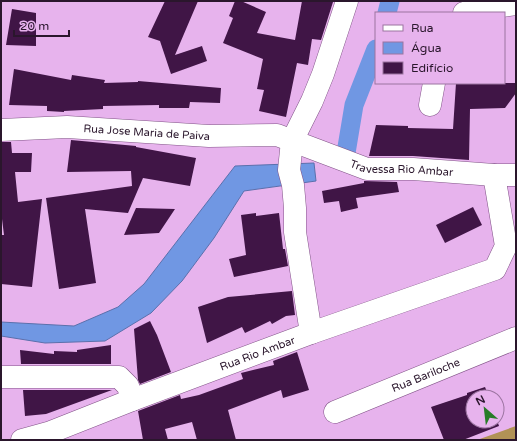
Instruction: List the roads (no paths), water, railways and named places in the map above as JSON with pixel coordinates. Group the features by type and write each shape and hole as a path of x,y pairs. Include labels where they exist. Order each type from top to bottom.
{"street":[{"path":"311,333 295,232 295,208 290,170 292,141 312,102 323,74 347,1"},
{"path":"467,12 516,4"},
{"path":"430,105 434,84"},
{"name":"Rua Jose Maria de Paiva","path":"1,130 67,127 209,136 277,135 292,141"},
{"name":"Travessa Rio Ambar","path":"292,141 367,168 516,175"},
{"name":"Rua Rio Ambar","path":"22,440 51,432 311,333 495,269 506,246 494,175"},
{"name":"Rua Bariloche","path":"335,412 516,338"},
{"path":"1,377 119,377 128,386 132,400"}],"water":[{"path":"314,163 316,181 244,191 214,238 182,281 151,313 105,341 45,343 1,336 1,322 74,326 118,307 144,284 235,166"}],"waterway":[{"path":"387,12 390,1"},
{"path":"346,153 354,105 375,52"}]}
